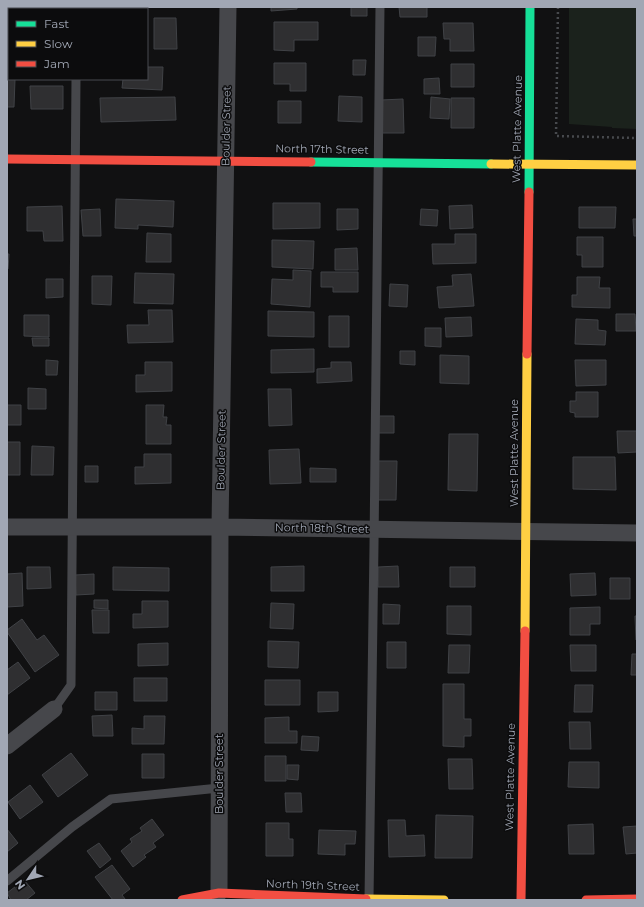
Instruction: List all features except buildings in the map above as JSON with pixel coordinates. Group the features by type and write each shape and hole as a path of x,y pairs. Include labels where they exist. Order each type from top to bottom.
{"street":[{"name":"Boulder Street","path":"219,893 220,527 228,7"},
{"name":"West Platte Avenue","path":"521,900 526,531 530,7"},
{"name":"North 17th Street","path":"7,159 637,165"},
{"name":"North 18th Street","path":"7,527 220,527 637,533"},
{"path":"7,746 54,709"},
{"name":"North 19th Street","path":"182,900 219,893 369,900 444,900"},
{"path":"586,900 637,899"}],"lane":[{"path":"369,900 380,7"},
{"path":"54,709 71,685 74,159 76,80"},
{"path":"7,881 72,827 111,799 219,788"}],"path":[{"path":"558,7 556,136 637,138"}],"shaded area":[{"path":"569,7 637,7 637,129 569,124"}],"traffic: fast":[{"path":"529,192 530,7"},
{"path":"311,162 491,164"}],"traffic: slow":[{"path":"491,164 637,165"},
{"path":"525,631 527,354"},
{"path":"366,899 444,900"}],"traffic: jam":[{"path":"7,159 311,162"},
{"path":"527,354 529,192"},
{"path":"521,900 525,631"},
{"path":"182,900 219,893 366,899"},
{"path":"586,900 637,899"}]}
